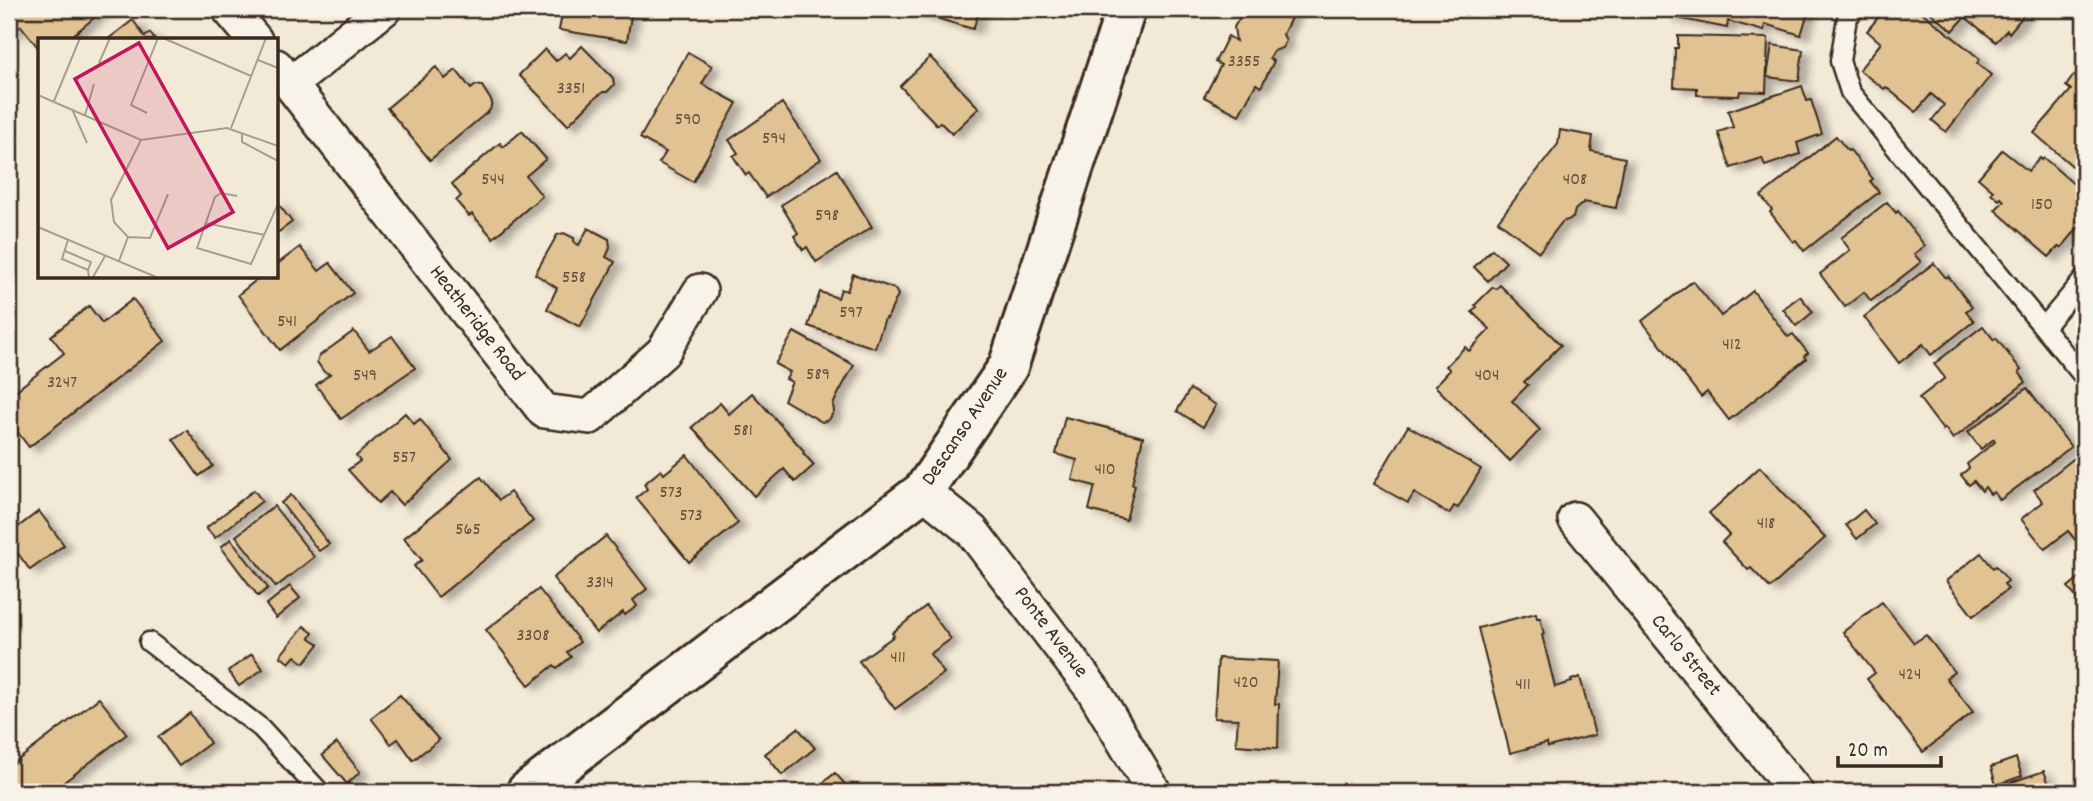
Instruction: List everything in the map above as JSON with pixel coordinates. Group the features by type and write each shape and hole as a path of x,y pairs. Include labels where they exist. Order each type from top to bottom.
{"street":[{"path":"229,9 253,38"},
{"path":"284,75 384,9"},
{"name":"Descanso Avenue","path":"526,792 923,491 1008,367 1126,9"},
{"name":"Heatheridge Road","path":"284,75 544,411 590,417 663,352 701,291"},
{"name":"Ponte Avenue","path":"923,491 972,531 1094,691 1154,792"},
{"name":"Carlo Street","path":"1575,519 1796,792"}],"lane":[{"path":"1855,9 1847,18 1840,61 1850,92 2084,377"},
{"path":"2044,327 2084,279"},
{"path":"149,642 261,728 320,792"}],"building":[{"path":"9,9 105,9 69,38 38,38 38,47 21,26 11,34"},
{"path":"563,9 632,9 627,41 559,30"},
{"path":"905,9 980,9 973,29"},
{"path":"1245,9 1295,10 1283,34 1286,41 1282,48 1274,51 1269,59 1274,61 1261,87 1256,84 1239,115 1204,97 1221,65 1215,62 1228,36 1236,41 1234,27 1239,19 1248,16 1243,13"},
{"path":"1668,9 1809,9 1801,35 1765,24 1764,31 1728,21 1727,28 1667,16"},
{"path":"1885,9 1918,9 1980,59 1977,63 1991,75 1946,132 1932,120 1944,105 1931,94 1916,112 1886,87 1884,89 1859,70 1881,43 1867,31"},
{"path":"1926,9 2029,9 2009,33 2007,30 1996,42 1965,17 1953,31"},
{"path":"133,20 145,37 150,33 154,38 110,38"},
{"path":"1678,36 1768,38 1766,92 1740,91 1739,96 1697,95 1697,88 1674,87"},
{"path":"1772,45 1803,50 1799,81 1767,77"},
{"path":"582,46 613,78 614,85 594,99 568,125 519,75 545,49 556,61 565,53 570,58"},
{"path":"688,52 712,66 702,84 737,103 693,182 659,163 666,152 640,138"},
{"path":"930,57 979,108 952,134 940,122 937,125 900,86"},
{"path":"436,67 445,79 456,70 471,89 476,85 482,86 492,102 490,110 430,160 387,108"},
{"path":"2074,75 2084,84 2084,176 2034,133 2071,90 2066,86"},
{"path":"1802,86 1807,101 1811,100 1822,134 1797,143 1800,154 1765,166 1762,158 1731,168 1718,132 1733,127 1728,111"},
{"path":"782,103 821,159 766,197 733,156 738,153 729,140"},
{"path":"1560,130 1593,136 1591,151 1625,158 1616,208 1584,202 1575,210 1573,218 1562,222 1539,252 1498,221 1558,144"},
{"path":"522,131 546,159 526,176 542,196 493,238 472,214 469,216 456,201 461,196 452,184 500,143 503,147"},
{"path":"1836,136 1873,179 1870,181 1879,192 1804,251 1796,240 1793,242 1761,196"},
{"path":"2002,150 2028,171 2040,158 2044,158 2084,193 2084,221 2062,247 2058,247 2049,257 1995,210 2004,201 1991,193 1993,191 1978,178"},
{"path":"837,170 872,227 816,262 807,247 803,250 794,236 798,233 781,205"},
{"path":"1887,202 1896,213 1898,211 1925,246 1914,254 1921,262 1871,301 1864,292 1845,307 1820,274 1850,250 1841,238"},
{"path":"278,204 292,222 278,232"},
{"path":"588,228 609,239 610,248 606,257 615,262 580,327 547,309 557,288 535,274 557,235 564,233 574,238 574,242 579,245"},
{"path":"300,247 319,271 330,263 353,293 280,350 238,295 259,278 278,278 278,264"},
{"path":"1492,249 1506,262 1488,281 1474,267"},
{"path":"1934,263 1972,307 1966,311 1974,321 1931,355 1923,344 1899,363 1864,317"},
{"path":"853,274 895,289 898,295 887,319 885,318 875,348 808,326 820,292 838,298 841,289 847,291"},
{"path":"1693,281 1721,316 1753,291 1788,337 1793,334 1808,353 1804,356 1806,359 1729,420 1707,392 1701,397 1642,321"},
{"path":"1500,285 1561,345 1524,382 1528,385 1512,401 1540,430 1510,461 1435,386 1450,370 1446,366 1465,347 1469,351 1490,329 1472,312 1477,307 1475,305 1493,287 1496,289"},
{"path":"1800,296 1813,312 1796,326 1783,309"},
{"path":"133,299 165,341 29,447 9,421 9,396 64,353 51,336 89,306 102,323"},
{"path":"2084,322 2084,340 2075,333"},
{"path":"1983,326 2021,370 2019,372 2026,382 1953,439 1919,398 1945,378 1934,364"},
{"path":"354,331 369,351 392,336 415,368 341,419 316,385 330,374 324,372 317,362 319,356"},
{"path":"794,332 854,365 837,396 829,420 822,422 784,400 792,382 786,379 790,372 775,364"},
{"path":"2027,388 2071,447 2000,500 1994,492 1990,494 1985,487 1982,491 1974,481 1969,485 1961,475 1969,468 1967,464 1995,442 1994,439 1981,449 1968,432"},
{"path":"1190,389 1216,405 1203,427 1177,411"},
{"path":"752,393 814,465 795,482 784,469 754,496 692,427 720,403 729,414"},
{"path":"405,413 414,424 420,419 452,460 402,505 390,492 378,503 348,470 360,461 356,456"},
{"path":"1065,417 1143,437 1126,520 1089,510 1095,486 1072,480 1077,460 1056,454"},
{"path":"1408,426 1481,469 1458,508 1454,506 1449,514 1414,493 1408,503 1374,484"},
{"path":"187,430 213,466 199,476 173,439"},
{"path":"2082,452 2084,536 2077,542 2068,531 2045,549 2021,519 2043,502 2034,490"},
{"path":"687,455 738,523 689,562 636,498 647,489 644,484 661,470 664,474"},
{"path":"1760,467 1825,538 1770,588 1751,568 1748,570 1722,542 1729,535 1709,513"},
{"path":"481,477 499,500 510,492 533,521 438,597 414,566 422,560 404,538"},
{"path":"254,490 262,501 215,538 206,528"},
{"path":"291,495 329,544 319,551 281,503"},
{"path":"274,506 314,557 276,587 236,536"},
{"path":"1864,510 1875,524 1857,539 1846,525"},
{"path":"39,511 64,545 30,570 9,541 9,534"},
{"path":"606,536 647,589 633,600 637,606 625,615 623,612 596,633 553,578"},
{"path":"231,539 268,588 258,596 221,547"},
{"path":"1981,553 2008,581 2004,584 2008,589 1973,616 1946,581"},
{"path":"2084,574 2084,608 2068,587"},
{"path":"290,586 300,598 276,618 266,605"},
{"path":"539,589 580,642 567,652 571,657 557,668 554,665 529,685 486,630"},
{"path":"1882,602 1914,643 1926,635 1954,672 1946,678 1973,712 1923,752 1867,679 1875,673 1843,632"},
{"path":"926,606 951,639 930,654 944,673 895,709 859,661 894,636 892,633"},
{"path":"1536,613 1537,618 1540,618 1555,687 1580,677 1595,735 1548,747 1547,743 1510,753 1478,628"},
{"path":"304,626 313,633 310,638 319,644 304,663 295,656 289,663 280,656"},
{"path":"252,654 263,669 239,686 228,671"},
{"path":"1218,658 1278,661 1275,704 1279,704 1278,748 1236,745 1238,719 1214,718"},
{"path":"400,695 439,740 413,760 398,739 391,744 371,718"},
{"path":"99,698 127,734 51,792 9,792 9,767"},
{"path":"190,713 210,743 179,766 158,737"},
{"path":"798,728 815,748 782,775 765,754"},
{"path":"337,743 360,772 347,784 322,755"},
{"path":"2016,758 2022,776 1996,785 1991,767"},
{"path":"2044,771 2052,792 1983,792"},
{"path":"835,773 852,792 812,792"}]}
